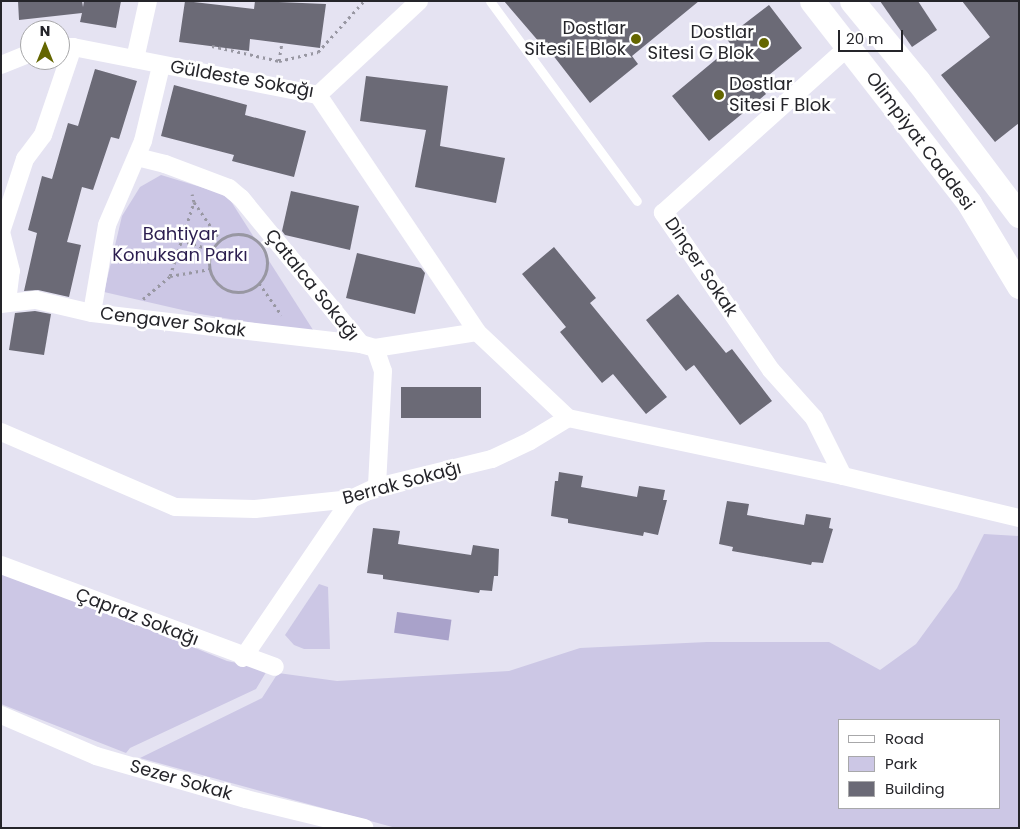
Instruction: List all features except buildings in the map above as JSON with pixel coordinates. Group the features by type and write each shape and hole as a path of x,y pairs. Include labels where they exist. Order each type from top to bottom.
{"main road":[{"name":"Olimpiyat Caddesi","path":"812,1 969,203 1019,286"},
{"name":"Olimpiyat Caddesi","path":"852,1 918,81 1019,215"}],"street":[{"path":"135,59 148,1"},
{"name":"Güldeste Sokağı","path":"70,48 318,96 419,1"},
{"name":"Dinçer Sokak","path":"843,476 814,418 771,370 663,213 848,47"},
{"path":"1,65 20,56"},
{"name":"Cengaver Sokak","path":"161,66 137,157 108,224 92,313 368,346"},
{"path":"60,70 43,135 25,159 1,232 11,271 4,303 36,300 92,313"},
{"path":"318,96 477,332 568,418 843,476 1019,518"},
{"name":"Çatalca Sokağı","path":"137,157 228,188 240,198 368,346 477,332"},
{"path":"368,346 383,371 377,487"},
{"name":"Berrak Sokağı","path":"1,432 175,507 255,509 351,499 377,487 492,459 530,442 568,418"},
{"path":"243,658 351,499"},
{"name":"Çapraz Sokağı","path":"1,565 243,658 274,667"},
{"name":"Sezer Sokak","path":"1,715 96,756 246,799 365,828"}],"lane":[{"path":"490,1 637,201"}],"path":[{"path":"212,46 279,61 318,52 364,1"},
{"path":"279,61 282,43"},
{"path":"189,184 194,202 220,240"},
{"path":"170,276 194,202"},
{"path":"239,234 256,241 266,256 266,266 259,283 242,292 233,292 216,283 210,269 212,250 220,240 239,234"},
{"path":"182,240 212,250"},
{"path":"143,299 170,276 210,269"},
{"path":"259,283 300,338"}],"green space":[{"name":"Bahtiyar Konuksan Parkı","path":"161,175 227,195 315,333 200,314 104,292 122,216 140,187"},
{"path":"984,534 1019,536 1019,828 396,828 140,758 262,698 278,673 337,681 509,671 580,648 707,642 829,642 880,670 916,644 957,588"},
{"path":"1,569 227,661 268,669 256,689 130,748 126,753 1,704"},
{"path":"319,584 328,587 330,649 304,649 294,645 285,635"}],"shaded area":[{"path":"397,612 451,620 449,640 394,633"}],"place":[{"name":"Dostlar Sitesi E Blok","path":"636,39"},
{"name":"Dostlar Sitesi G Blok","path":"764,43"},
{"name":"Dostlar Sitesi F Blok","path":"719,95"}]}
